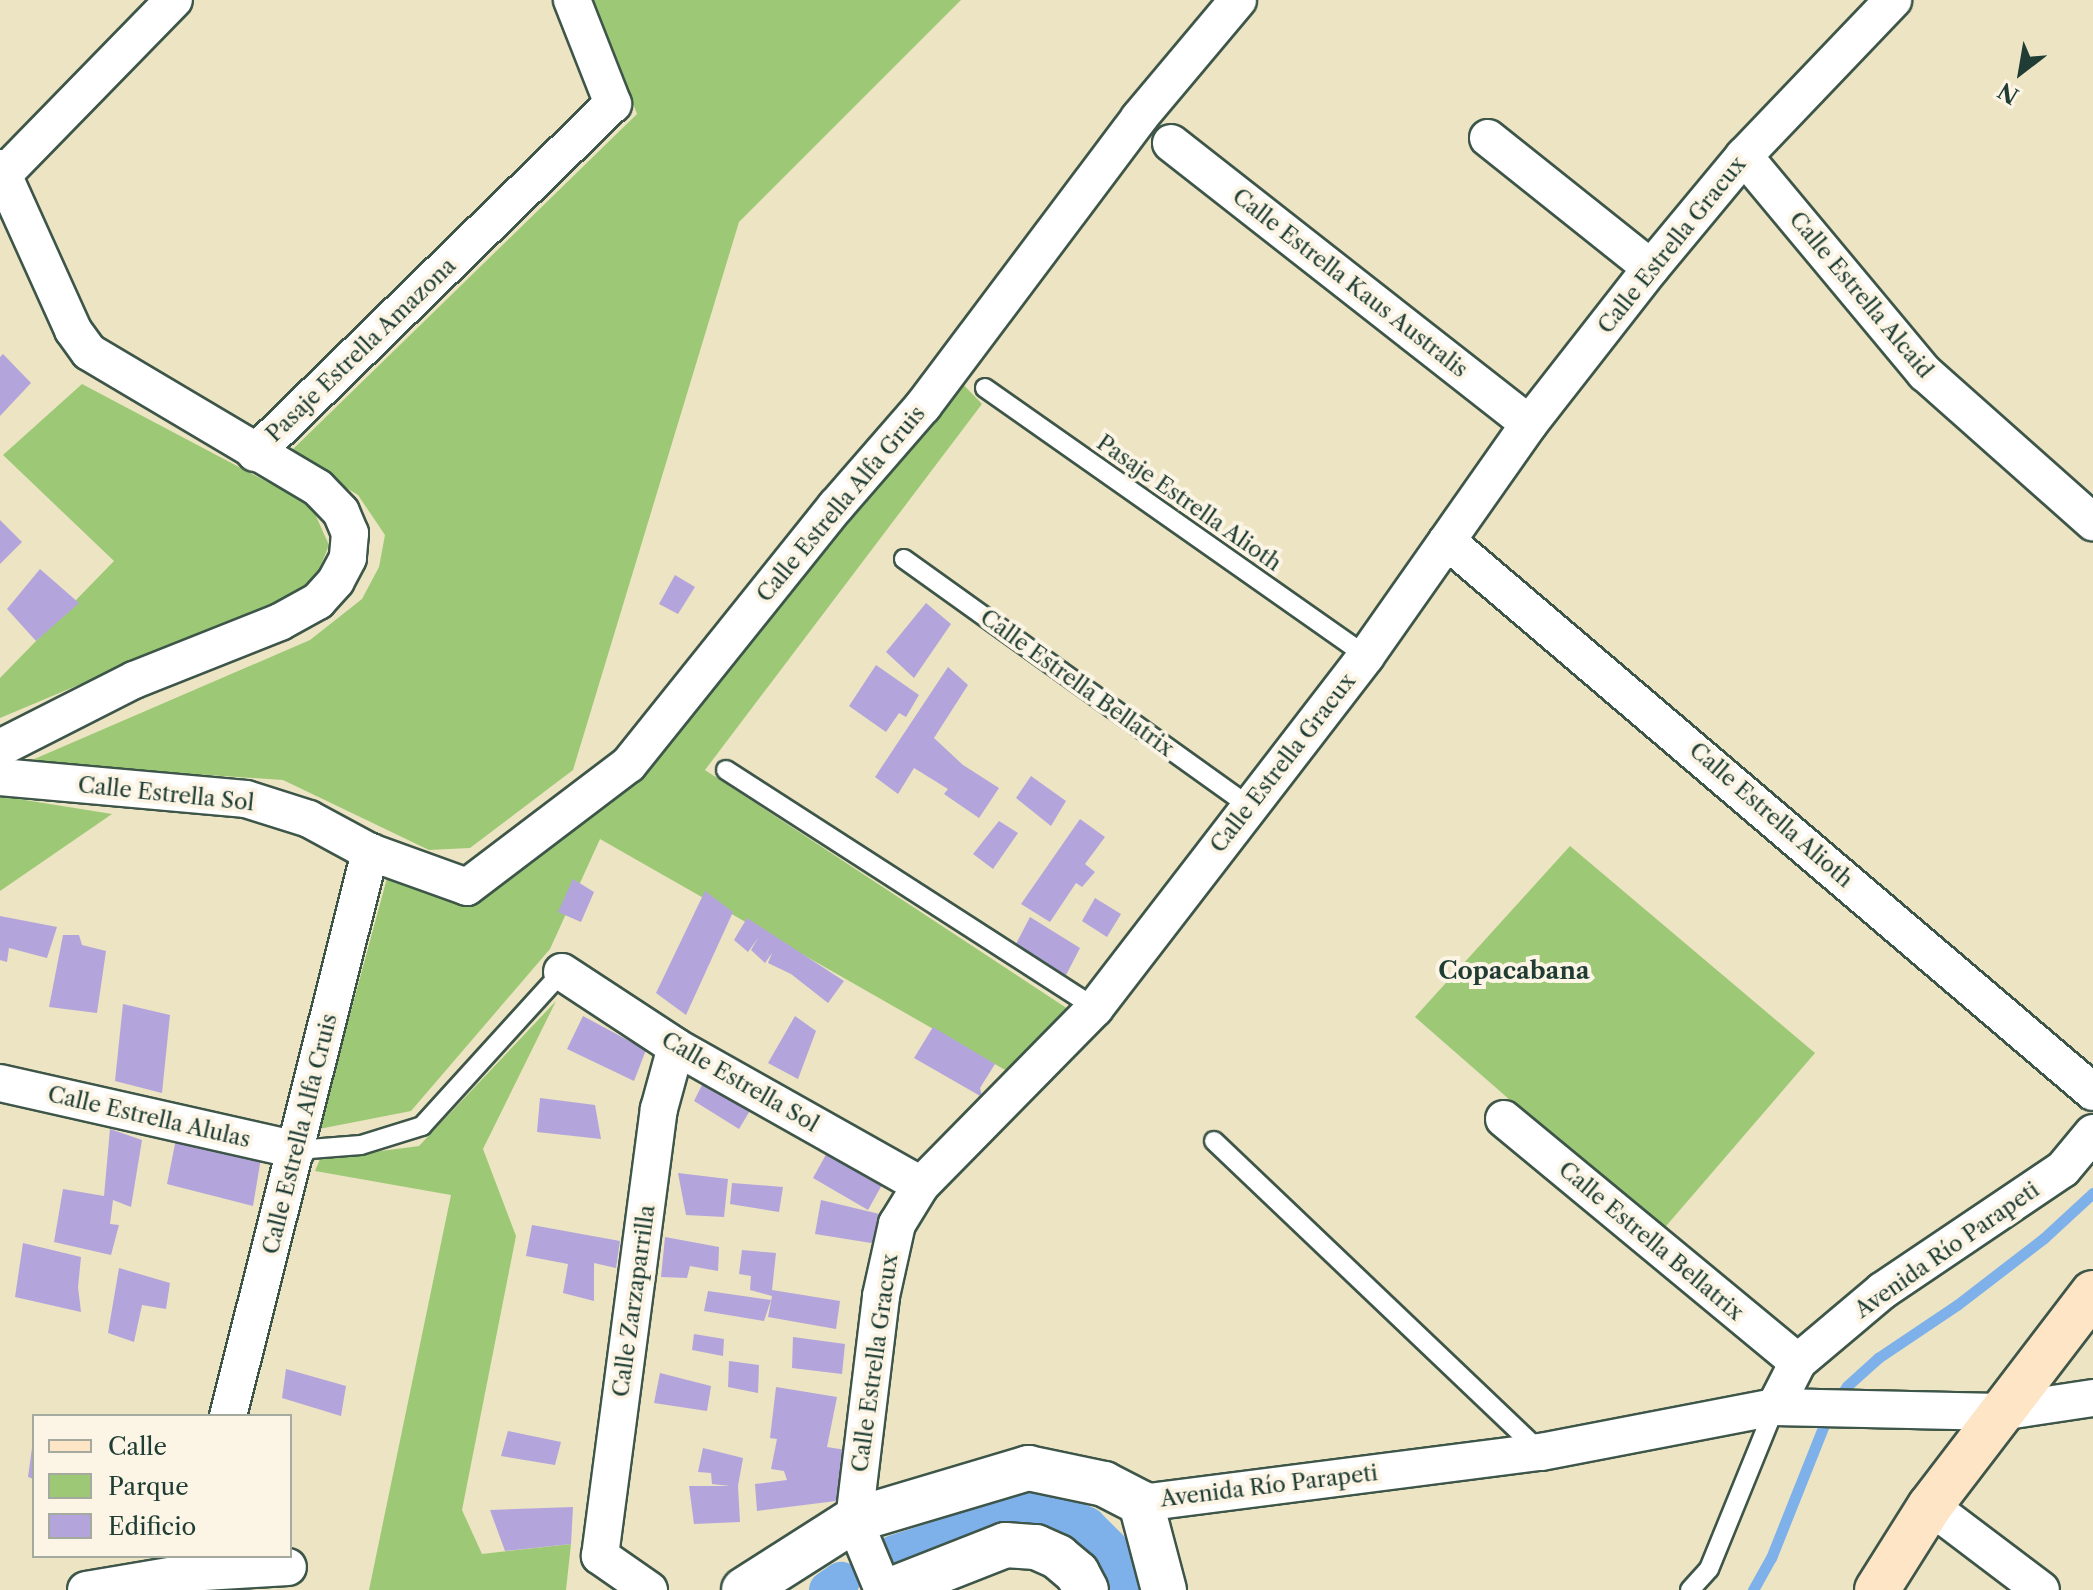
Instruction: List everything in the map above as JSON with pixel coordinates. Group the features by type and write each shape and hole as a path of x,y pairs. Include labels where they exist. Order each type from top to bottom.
{"main road":[{"path":"1877,1590 1930,1506 2093,1293"}],"street":[{"path":"174,0 1,174 73,330 89,352 255,453"},
{"name":"Pasaje Estrella Amazona","path":"0,748 134,680 280,622 318,601 336,581 348,558 350,533 341,512 318,488 255,453 613,104 572,0"},
{"name":"Calle Estrella Alfa Gruis","path":"370,852 467,887 629,764 836,506 923,406 1139,118 1238,0"},
{"name":"Calle Estrella Gracux","path":"883,1590 854,1520 881,1296 897,1224 921,1185 1095,1008 1366,656 1529,424 1651,268 1744,156 1893,0"},
{"path":"1488,138 1651,268"},
{"name":"Calle Estrella Kaus Australis","path":"1171,143 1529,424"},
{"name":"Calle Estrella Alcaid","path":"1744,156 1925,373 2093,522"},
{"name":"Calle Estrella Alioth","path":"1447,541 2093,1092"},
{"name":"Calle Estrella Sol","path":"0,777 246,799 309,819 370,852"},
{"name":"Calle Estrella Alfa Cruis","path":"229,1414 370,852"},
{"name":"Calle Estrella Sol","path":"562,972 676,1047 921,1185"},
{"name":"Calle Zarzaparrilla","path":"649,1590 600,1556 659,1109 676,1047"},
{"name":"Calle Estrella Alulas","path":"0,1083 297,1150"},
{"name":"Calle Estrella Bellatrix","path":"1504,1119 1798,1362"},
{"name":"Avenida Río Parapeti","path":"1775,1407 1798,1362 1882,1291 2063,1169 2093,1133"},
{"name":"Avenida Río Parapeti","path":"744,1590 854,1520 1028,1468 1104,1484 1141,1503 1541,1452 1775,1407 2000,1412 2093,1398"},
{"path":"1141,1503 1164,1590"},
{"path":"1930,1506 2041,1590"},
{"path":"891,1590 1005,1545 1036,1547 1058,1557 1077,1573 1086,1590"},
{"path":"86,1590 189,1565 288,1567"}],"lane":[{"name":"Pasaje Estrella Alioth","path":"985,388 1366,656"},
{"name":"Calle Estrella Bellatrix","path":"904,559 1250,807"},
{"path":"726,770 1095,1008"},
{"path":"297,1150 361,1145 422,1126 562,972"},
{"path":"1214,1141 1541,1452"},
{"path":"1690,1590 1709,1569 1775,1407"}],"green space":[{"path":"593,0 961,0 739,222 573,770 470,848 429,850 283,780 25,763 310,640 362,599 379,567 385,535 358,495 289,453 637,114"},
{"path":"954,375 982,404 705,770 1068,1009 1007,1071 600,839 550,949 411,1111 319,1129 387,878 469,906 574,821"},
{"path":"82,384 311,505 329,545 319,570 297,593 0,718 0,678 114,561 3,455"},
{"path":"0,796 112,814 0,891"},
{"path":"1570,846 1815,1053 1661,1232 1415,1017"},
{"path":"556,1001 483,1149 516,1236 462,1510 482,1554 571,1544 566,1590 369,1590 451,1195 315,1171 320,1159 419,1146"}],"building":[{"path":"3,354 31,383 0,416 0,357"},
{"path":"0,520 22,542 0,564"},
{"path":"40,569 79,603 36,641 7,609"},
{"path":"675,575 695,587 678,614 659,604"},
{"path":"926,603 951,624 914,678 886,652"},
{"path":"876,665 919,695 906,717 899,713 886,732 849,706"},
{"path":"948,667 968,685 934,738 963,765 999,788 979,818 944,794 948,789 914,768 898,794 875,777"},
{"path":"1031,776 1066,801 1051,826 1016,798"},
{"path":"1080,819 1105,837 1085,864 1095,872 1082,887 1076,883 1050,922 1021,904"},
{"path":"999,821 1018,833 993,869 973,854"},
{"path":"573,879 594,892 581,922 558,912"},
{"path":"705,891 733,912 686,1015 656,993"},
{"path":"1095,898 1121,914 1107,937 1082,921"},
{"path":"0,916 57,927 47,958 9,948 7,962 0,960"},
{"path":"1030,917 1080,948 1065,977 1015,946"},
{"path":"747,918 844,981 828,1003 791,974 768,963 772,953 765,963 751,950 758,938 748,952 734,940"},
{"path":"63,935 79,935 82,945 106,951 97,1013 49,1007"},
{"path":"123,1004 170,1015 162,1093 115,1081"},
{"path":"583,1016 646,1050 634,1081 567,1049"},
{"path":"795,1016 816,1031 798,1079 768,1063"},
{"path":"933,1027 995,1064 980,1088 982,1097 914,1058"},
{"path":"704,1081 751,1109 739,1129 694,1101"},
{"path":"540,1098 595,1105 601,1139 537,1132"},
{"path":"110,1129 142,1140 131,1207 113,1200 110,1224 119,1225 111,1255 54,1242 63,1189 104,1196"},
{"path":"176,1139 261,1158 253,1206 167,1184"},
{"path":"829,1149 883,1183 868,1210 813,1178"},
{"path":"678,1173 728,1179 724,1217 686,1215"},
{"path":"732,1183 783,1187 779,1212 730,1204"},
{"path":"821,1200 892,1217 890,1246 815,1234"},
{"path":"532,1225 620,1241 616,1268 594,1263 594,1301 563,1293 568,1264 526,1256"},
{"path":"665,1237 719,1247 718,1271 690,1266 687,1278 661,1277"},
{"path":"23,1243 81,1257 78,1287 81,1312 15,1297"},
{"path":"742,1250 776,1253 772,1290 840,1301 836,1329 768,1317 772,1296 750,1290 751,1276 739,1274"},
{"path":"119,1268 170,1283 166,1309 142,1305 134,1342 108,1333"},
{"path":"708,1291 771,1300 764,1321 704,1311"},
{"path":"694,1334 724,1339 723,1356 692,1350"},
{"path":"793,1337 845,1344 842,1374 792,1368"},
{"path":"729,1361 759,1365 758,1393 728,1387"},
{"path":"286,1369 346,1386 341,1416 282,1398"},
{"path":"660,1373 711,1386 707,1411 654,1403"},
{"path":"776,1387 837,1397 827,1447 846,1450 844,1500 757,1511 755,1484 787,1480 784,1471 771,1469 777,1439 770,1438"},
{"path":"508,1431 561,1442 555,1465 501,1456"},
{"path":"32,1448 32,1478 28,1477"},
{"path":"703,1448 743,1458 738,1486 740,1522 694,1524 689,1486 730,1486 712,1484 711,1473 698,1472"},
{"path":"573,1507 571,1544 505,1551 490,1510"}],"waterway":[{"path":"1837,1401 1847,1386 1878,1358 1957,1305 2044,1238 2093,1193"},
{"path":"1753,1590 1771,1558 1828,1415"},
{"path":"894,1554 1032,1510 1065,1516 1087,1526 1108,1547 1123,1590"},
{"path":"828,1590 841,1581"}],"district":[{"name":"Copacabana","path":"1514,971"}]}
